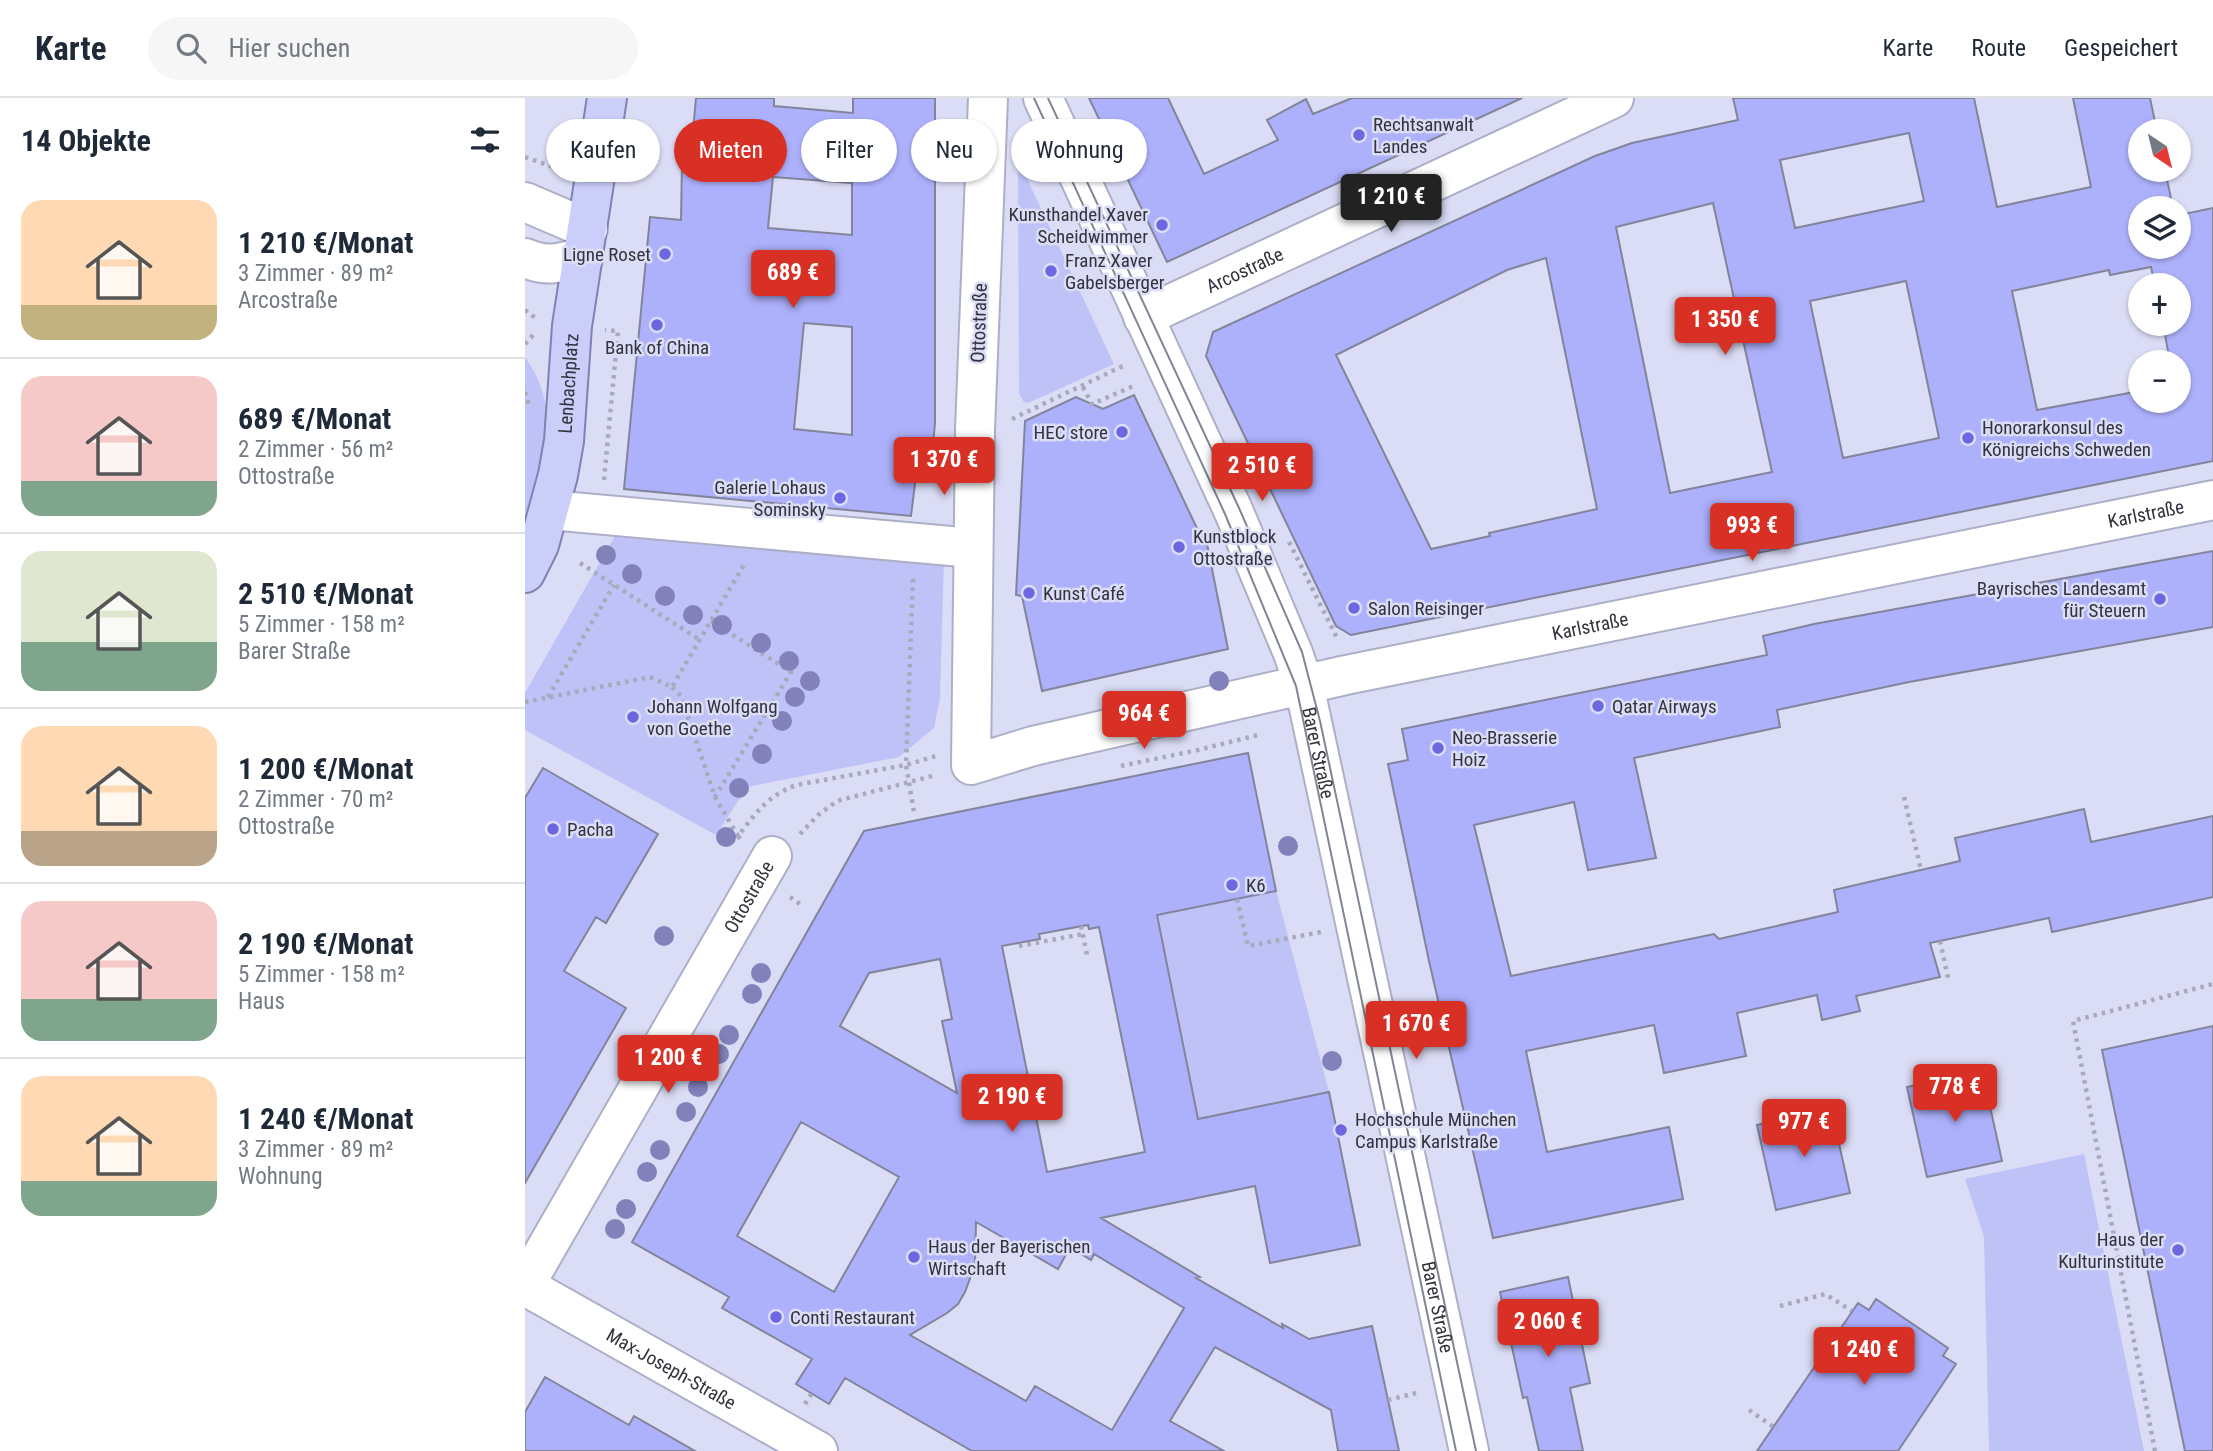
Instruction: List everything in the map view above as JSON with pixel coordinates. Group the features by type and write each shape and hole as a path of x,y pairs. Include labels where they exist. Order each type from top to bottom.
{"main road":[{"name":"Lenbachplatz","path":"525,573 539,545 550,510 563,441 572,326 607,98"}],"street":[{"name":"Ottostraße","path":"970,755 975,430 988,98"},
{"name":"Barer Straße","path":"1043,98 1233,510 1304,685 1468,1451"},
{"name":"Arcostraße","path":"1143,317 1613,98"},
{"path":"525,202 586,243 561,263 541,265 525,258"},
{"name":"Karlstraße","path":"970,755 1033,746 1304,685 2213,500"},
{"path":"550,510 973,548"},
{"name":"Ottostraße","path":"525,1286 766,866"},
{"name":"Max-Joseph-Straße","path":"525,1286 818,1451"}],"path":[{"path":"600,515 618,331"},
{"path":"975,430 1013,419 1127,364"},
{"path":"1082,386 1092,404 1137,384"},
{"path":"672,687 765,529"},
{"path":"914,543 906,765 914,812"},
{"path":"580,563 700,639"},
{"path":"548,697 614,584"},
{"path":"711,621 791,672 715,797"},
{"path":"525,702 650,677 672,687 681,696 715,797 738,836 766,866"},
{"path":"738,836 766,801 796,785 970,755"},
{"name":"Ottostraße","path":"766,866 818,815 837,801 907,782 970,755"},
{"path":"1904,797 1921,870"},
{"path":"1237,899 1248,946 1321,932"},
{"path":"1081,926 1087,956"},
{"path":"1019,946 1083,934"},
{"path":"1940,941 1949,982"},
{"path":"2155,1451 2073,1021 2213,984"},
{"path":"1780,1307 1825,1294 1852,1311"},
{"path":"804,1406 812,1393"},
{"path":"1388,1400 1416,1394"},
{"path":"1749,1410 1778,1430"}],"shaded area":[{"path":"1018,182 1029,182 1114,364 1028,403 1024,402 1019,394"},
{"path":"525,357 538,379 545,401 547,424 543,470 525,540"},
{"path":"619,529 944,558 940,698 934,728 899,757 747,787 716,835 525,730 525,693"},
{"path":"1276,891 1329,1092 1240,1111 1203,1146 1154,916"},
{"path":"2084,1154 2144,1451 1989,1451 1984,1237 1965,1179"}],"building":[{"path":"696,98 774,98 774,106 853,113 853,98 935,98 935,119 911,119 911,182 935,182 935,423 930,476 916,476 911,516 624,489 650,217 681,220 682,182 773,182 768,228 852,235 852,183 839,182 897,182 897,119 801,119 801,179 787,178 787,119 694,119","holes":["804,323 852,327 852,435 794,429"]},
{"path":"1089,98 1168,98 1204,174 1278,140 1267,120 1306,99 1313,114 1352,98 1522,98 1167,262 1129,182 1147,182 1147,119 1099,119"},
{"path":"1733,98 1974,98 1997,207 2091,187 2073,98 2150,98 2154,119 2128,119 2128,182 2168,182 2170,196 2128,196 2128,259 2191,259 2191,213 2213,208 2213,461 1351,635 1336,626 1206,356 1213,332 1595,156 1632,143 1738,120","holes":["1909,133 1924,201 1795,228 1780,160","1713,203 1772,472 1670,493 1616,227","1546,258 1597,509 1431,549 1336,355 1507,270","2151,267 2152,273 2191,273 2191,336 2165,336 2168,350 2191,350 2191,413 2128,413 2128,393 2037,410 2012,291 2109,270 2110,275","1906,281 1939,438 1843,458 1810,301"]},
{"name":"Kunstblock Ottostraße","path":"1134,395 1202,539 1206,539 1228,649 1042,691 1022,596 1016,595 1025,421 1076,397 1103,409"},
{"path":"2213,551 2213,627 1909,682 1777,710 1780,727 1634,758 1656,858 1588,870 1574,802 1474,825 1511,976 1714,934 1719,939 1838,912 1834,890 1960,861 1955,838 2084,809 2091,842 2213,816 2213,897 2052,932 2049,918 1930,943 1940,977 1856,996 1860,1011 1822,1020 1817,995 1737,1013 1746,1056 1664,1073 1654,1025 1526,1051 1547,1152 1669,1127 1683,1199 1493,1238 1429,961 1388,764 1408,760 1402,729 1767,655 1763,636 1814,624"},
{"path":"1248,753 1276,891 1157,915 1198,1119 1329,1092 1360,1245 1270,1263 1255,1186 1101,1218 1200,1277 1196,1278 1283,1328 1282,1324 1309,1339 1372,1326 1399,1451 1338,1451 1331,1410 1215,1347 1170,1421 1224,1451 972,1451 845,1378 829,1404 796,1384 812,1359 722,1308 729,1297 632,1242 864,831","holes":["1088,925 1089,929 1099,927 1145,1152 1047,1172 1002,946 1040,939 1039,934","940,959 952,1019 942,1021 957,1093 840,1026 869,973","801,1122 899,1177 834,1292 737,1236","976,1222 1058,1269 1070,1247 1091,1260 1094,1254 1184,1308 1112,1430 1035,1386 1026,1401 910,1335 958,1304 975,1265"]},
{"path":"543,768 658,834 606,923 596,917 564,971 626,1008 525,1183 525,798"},
{"name":"Haus der Kulturinstitute","path":"2213,1026 2213,1451 2185,1451 2102,1050"},
{"path":"1982,1070 2002,1161 1927,1177 1907,1087"},
{"path":"1831,1108 1850,1193 1776,1210 1757,1125"},
{"path":"1568,1277 1590,1383 1570,1388 1583,1451 1539,1451 1527,1397 1523,1398 1500,1292"},
{"path":"1876,1299 1948,1348 1943,1356 1956,1364 1898,1451 1757,1451 1858,1303 1869,1310"},
{"path":"545,1377 629,1425 634,1416 695,1451 525,1451 525,1412"}],"tram line":[{"path":"1034,98 1225,514 1296,686 1456,1451"},
{"path":"1048,98 1239,508 1302,652 1320,721 1476,1451"}],"place":[{"name":"Rechtsanwalt Landes","path":"1359,135"},
{"name":"Kunsthandel Xaver Scheidwimmer","path":"1162,225"},
{"name":"Ligne Roset","path":"665,254"},
{"name":"Franz Xaver Gabelsberger","path":"1051,271"},
{"name":"Bank of China","path":"657,325"},
{"name":"HEC store","path":"1122,432"},
{"name":"Honorarkonsul des Königreichs Schweden","path":"1968,438"},
{"name":"Galerie Lohaus Sominsky","path":"840,498"},
{"name":"Kunstblock Ottostraße","path":"1179,547"},
{"name":"Kunst Café","path":"1029,593"},
{"name":"Bayrisches Landesamt für Steuern","path":"2160,599"},
{"name":"Salon Reisinger","path":"1354,608"},
{"name":"Qatar Airways","path":"1598,706"},
{"name":"Johann Wolfgang von Goethe","path":"633,717"},
{"name":"Neo-Brasserie Hoiz","path":"1438,748"},
{"name":"Pacha","path":"553,829"},
{"name":"K6","path":"1232,885"},
{"name":"Hochschule München Campus Karlstraße","path":"1341,1130"},
{"name":"Haus der Kulturinstitute","path":"2178,1250"},
{"name":"Haus der Bayerischen Wirtschaft","path":"914,1257"},
{"name":"Conti Restaurant","path":"776,1317"}]}
